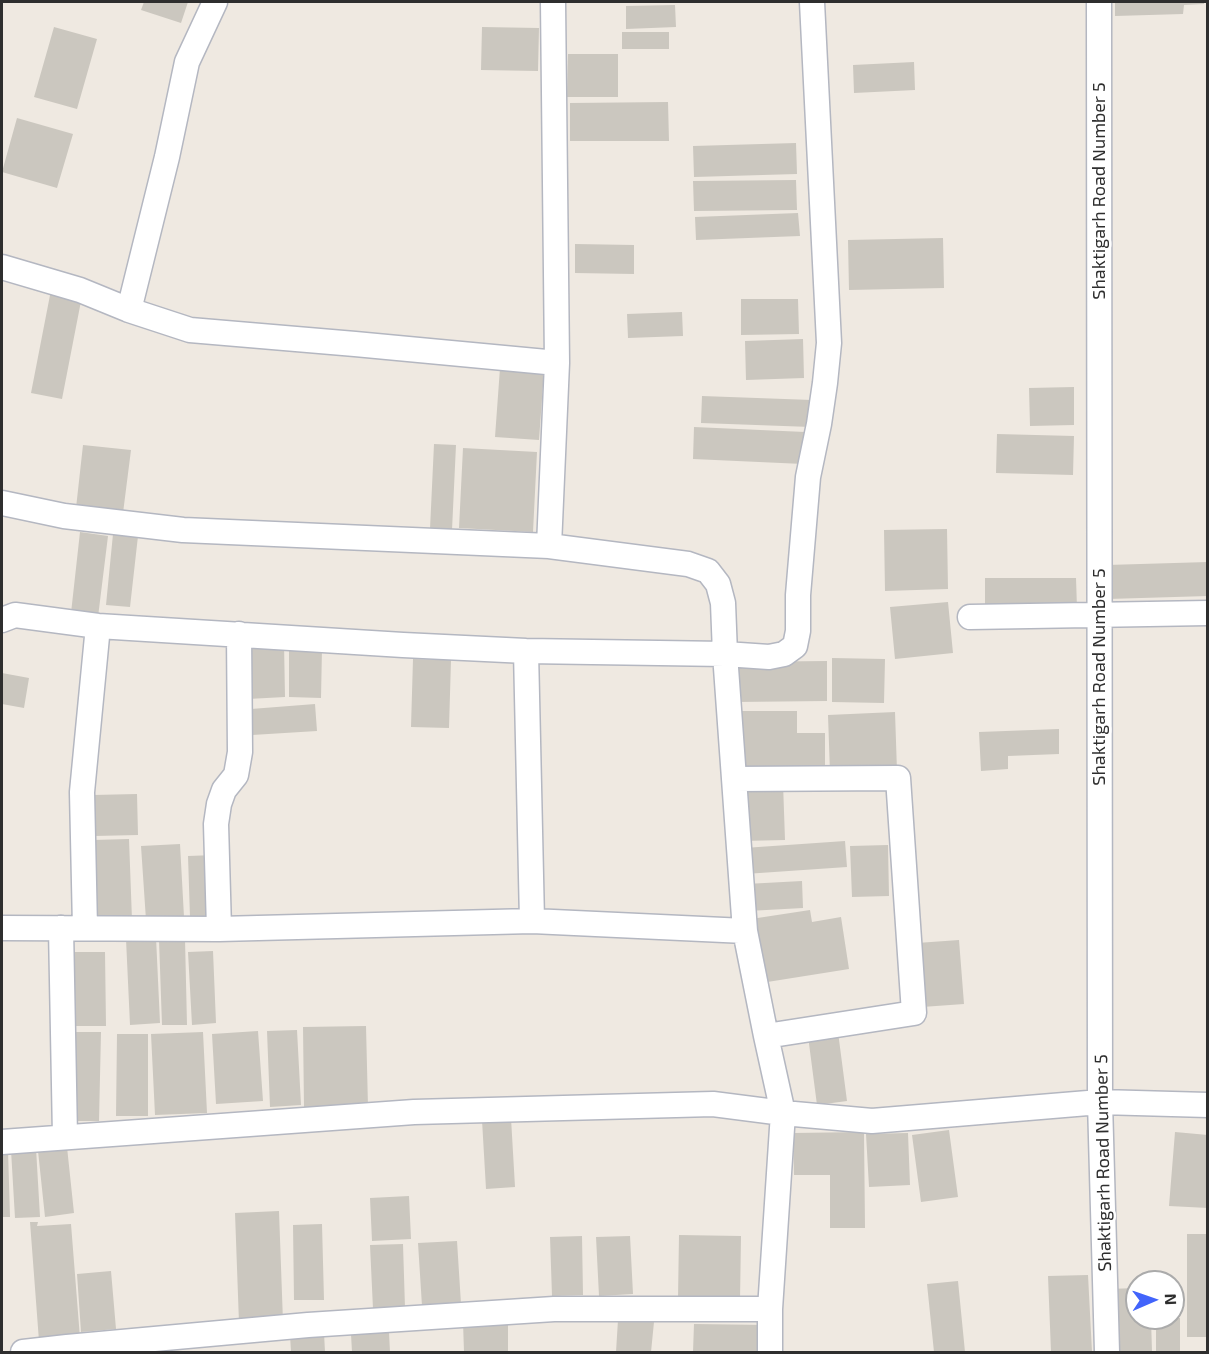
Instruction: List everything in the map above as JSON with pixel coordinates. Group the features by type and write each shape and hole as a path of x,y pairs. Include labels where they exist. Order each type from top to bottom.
{"street":[{"path":"129,310 167,157 187,62 215,2"},
{"path":"549,546 557,363 553,2"},
{"path":"2,620 15,615 98,626 526,651 725,654 769,657 784,654 795,646 798,631 798,595 808,477 819,424 829,343 812,2"},
{"name":"Shaktigarh Road Number 5","path":"1099,2 1100,1102 1107,1353"},
{"path":"2,267 80,290 129,310 190,330 557,363"},
{"path":"2,503 64,516 183,530 549,546 688,564 708,572 718,584 723,603 745,931 783,1113 770,1309 770,1353"},
{"path":"970,617 1208,613"},
{"path":"86,928 82,792 98,626"},
{"path":"219,929 216,824 224,790 236,775 240,752 239,634"},
{"path":"526,651 531,921"},
{"path":"734,779 898,778 914,1013 766,1036"},
{"path":"2,928 219,929 531,921 745,931"},
{"path":"61,928 65,1137"},
{"path":"2,1142 426,1112 713,1104 872,1121 1100,1102 1208,1105"},
{"path":"23,1353 308,1325 554,1309 770,1309"}],"building":[{"path":"144,2 188,2 181,23 141,10"},
{"path":"1115,2 1204,2 1204,4 1184,5 1183,14 1115,16"},
{"path":"675,5 676,27 626,29 626,6"},
{"path":"54,27 97,39 77,109 34,97"},
{"path":"482,27 539,28 538,71 481,70"},
{"path":"622,32 669,32 669,49 622,49"},
{"path":"568,54 618,54 618,97 567,97"},
{"path":"914,62 915,90 854,93 853,65"},
{"path":"668,102 669,141 570,141 570,103"},
{"path":"17,118 73,134 57,188 2,172"},
{"path":"796,143 797,174 694,177 693,146"},
{"path":"796,180 797,210 694,211 693,181"},
{"path":"798,213 800,236 696,240 695,217"},
{"path":"943,238 944,288 849,290 848,240"},
{"path":"575,244 634,245 634,274 575,273"},
{"path":"51,290 82,296 62,399 31,393"},
{"path":"741,299 798,299 799,334 741,335"},
{"path":"682,312 683,336 628,338 627,314"},
{"path":"803,339 804,378 746,380 745,341"},
{"path":"500,368 544,371 539,440 495,437"},
{"path":"1074,387 1074,425 1030,426 1029,388"},
{"path":"702,396 812,400 811,427 701,423"},
{"path":"694,427 805,432 803,464 693,459"},
{"path":"997,434 1074,436 1073,475 996,473"},
{"path":"434,444 456,445 452,530 430,529"},
{"path":"83,445 131,450 123,513 76,508"},
{"path":"463,448 537,452 533,532 459,528"},
{"path":"947,529 948,589 885,591 884,530"},
{"path":"80,532 108,536 98,617 71,613"},
{"path":"113,534 138,536 130,607 106,605"},
{"path":"1208,562 1208,596 1108,599 1107,565"},
{"path":"985,578 1076,578 1077,608 985,608"},
{"path":"948,602 953,653 895,659 890,607"},
{"path":"284,643 285,697 248,699 247,644"},
{"path":"289,648 322,648 321,698 289,697"},
{"path":"832,658 885,659 884,703 832,702"},
{"path":"413,659 451,660 449,728 411,727"},
{"path":"827,661 827,701 735,702 734,662"},
{"path":"2,673 29,678 24,708 2,704"},
{"path":"315,704 317,731 252,735 251,709"},
{"path":"738,711 797,711 797,733 825,733 825,774 738,774"},
{"path":"895,712 897,771 830,773 828,715"},
{"path":"1059,729 1059,754 1008,756 1008,769 981,771 979,732"},
{"path":"783,783 785,840 741,841 739,785"},
{"path":"137,794 138,835 94,836 93,795"},
{"path":"129,839 132,920 97,921 93,840"},
{"path":"845,841 847,867 745,874 744,848"},
{"path":"180,844 184,917 146,920 141,846"},
{"path":"888,845 889,896 852,897 850,846"},
{"path":"215,855 217,916 190,917 188,856"},
{"path":"802,881 803,908 748,911 746,884"},
{"path":"810,910 812,922 841,917 849,969 761,983 751,919"},
{"path":"156,937 160,1023 130,1025 126,939"},
{"path":"185,939 187,1025 162,1025 159,940"},
{"path":"959,940 964,1004 922,1007 917,943"},
{"path":"213,951 216,1023 192,1025 188,952"},
{"path":"74,952 105,952 106,1026 75,1026"},
{"path":"366,1026 368,1107 304,1108 303,1027"},
{"path":"297,1030 301,1105 270,1107 267,1031"},
{"path":"258,1031 263,1101 216,1104 212,1034"},
{"path":"71,1032 101,1032 99,1121 69,1121"},
{"path":"203,1032 207,1113 155,1115 151,1034"},
{"path":"838,1032 847,1101 817,1105 808,1036"},
{"path":"117,1034 148,1034 148,1116 116,1116"},
{"path":"511,1118 515,1187 486,1189 482,1120"},
{"path":"949,1130 958,1197 921,1202 912,1135"},
{"path":"864,1132 865,1228 830,1228 830,1175 794,1175 793,1133"},
{"path":"1175,1132 1208,1135 1208,1208 1169,1206"},
{"path":"908,1133 910,1185 869,1187 866,1134"},
{"path":"67,1147 74,1213 45,1217 38,1151"},
{"path":"36,1148 40,1217 15,1218 11,1150"},
{"path":"8,1150 10,1217 2,1217 2,1151"},
{"path":"409,1196 411,1239 372,1241 370,1198"},
{"path":"279,1211 283,1322 239,1323 235,1213"},
{"path":"30,1222 38,1222 37,1226 71,1224 80,1338 39,1341"},
{"path":"322,1224 324,1300 294,1300 293,1225"},
{"path":"1187,1234 1208,1234 1208,1337 1187,1337"},
{"path":"679,1235 741,1236 740,1300 678,1299"},
{"path":"582,1236 583,1295 552,1296 550,1237"},
{"path":"630,1236 633,1294 599,1296 596,1237"},
{"path":"457,1241 461,1304 422,1306 418,1243"},
{"path":"403,1244 405,1308 373,1309 370,1245"},
{"path":"111,1271 116,1329 81,1332 77,1274"},
{"path":"1088,1275 1092,1352 1051,1352 1048,1276"},
{"path":"958,1281 965,1352 934,1352 927,1284"},
{"path":"1125,1288 1125,1330 1151,1330 1152,1352 1110,1352 1108,1289"},
{"path":"618,1320 654,1322 651,1352 616,1352"},
{"path":"508,1321 508,1352 464,1352 463,1322"},
{"path":"694,1324 767,1325 766,1352 693,1352"},
{"path":"1156,1330 1180,1330 1180,1352 1156,1352"},
{"path":"389,1332 390,1352 352,1352 351,1334"},
{"path":"324,1333 325,1352 291,1352 290,1335"}]}
